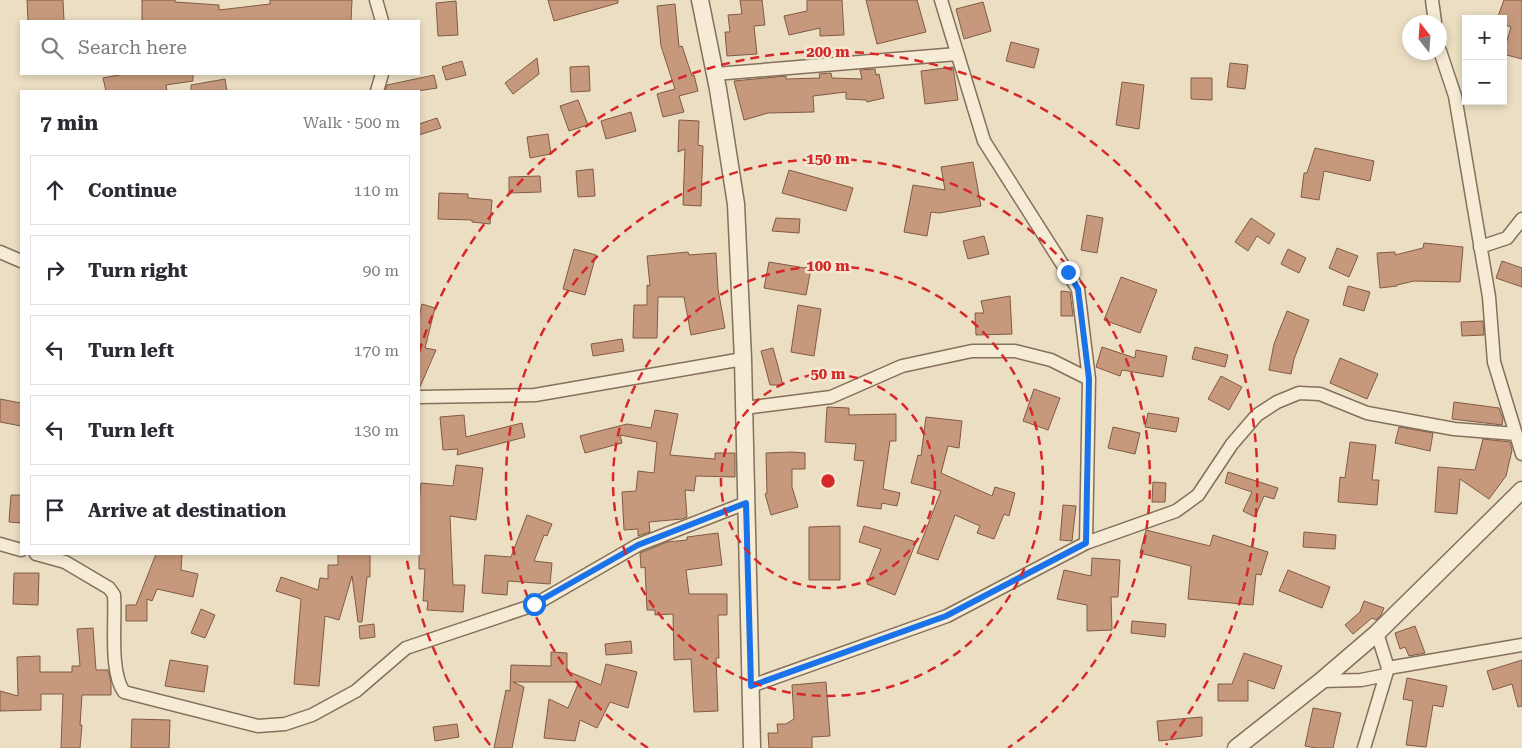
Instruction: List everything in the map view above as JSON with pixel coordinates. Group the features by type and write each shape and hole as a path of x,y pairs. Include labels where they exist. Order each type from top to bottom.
{"street":[{"path":"376,0 382,20"},
{"path":"700,0 715,74 736,204 743,359 752,748"},
{"path":"942,0 984,141 1078,289 1089,379 1086,543"},
{"path":"1432,0 1434,15"},
{"path":"715,74 957,54"},
{"path":"1443,60 1455,96 1489,297 1494,362 1522,454"},
{"path":"377,90 382,75"},
{"path":"1480,247 1507,238 1522,219"},
{"path":"0,252 20,261"},
{"path":"744,408 831,397 902,366 972,351 1015,351 1051,360 1089,379"},
{"path":"420,398 535,395 743,359"},
{"path":"751,686 946,616 1086,543 1176,510 1198,495 1232,444 1257,415 1277,402 1299,393 1320,394 1367,413 1454,428 1516,434"},
{"path":"1236,748 1321,681 1377,633 1522,490"},
{"path":"40,555 65,562 109,588 114,595 115,672 119,685 124,692 258,726 285,724 312,715 356,691 406,648 534,604 638,545 746,503"},
{"path":"0,544 20,550"},
{"path":"1364,748 1387,672 1377,633"},
{"path":"1321,681 1361,680 1387,672 1522,645"}],"building":[{"path":"27,0 63,0 64,20 28,20"},
{"path":"142,0 175,0 175,2 219,5 219,10 270,4 270,0 352,0 351,20 142,20"},
{"path":"548,0 618,0 618,3 554,21"},
{"path":"740,0 762,0 765,25 754,26 757,54 727,56 725,32 730,32 728,15 742,14"},
{"path":"807,0 842,0 844,35 820,36 820,28 789,35 784,16 807,11"},
{"path":"866,0 917,0 926,32 877,44"},
{"path":"1504,0 1522,0 1522,59 1507,55 1507,40 1511,27 1507,26 1507,15 1498,15"},
{"path":"456,1 458,35 438,36 436,3"},
{"path":"983,2 991,31 964,39 956,9"},
{"path":"675,4 679,47 682,46 692,76 694,75 698,91 679,96 684,112 663,117 657,94 675,89 661,46 657,6"},
{"path":"1011,42 1039,49 1034,68 1006,61"},
{"path":"537,58 539,74 513,94 505,83"},
{"path":"462,61 466,75 446,80 442,67"},
{"path":"1230,63 1248,65 1245,89 1227,87"},
{"path":"589,66 590,91 571,92 570,67"},
{"path":"953,67 958,100 925,104 921,71"},
{"path":"875,69 876,75 879,74 884,98 867,102 866,100 846,99 846,92 813,96 814,112 768,113 744,120 734,81 786,76 786,79 820,78 819,74 831,73 832,78 862,79 860,70"},
{"path":"119,75 193,75 193,81 166,85 167,90 106,90 103,78"},
{"path":"434,75 437,88 420,91 385,90 387,85"},
{"path":"1191,78 1212,78 1212,100 1191,99"},
{"path":"225,79 227,90 191,90 191,85"},
{"path":"1122,82 1144,85 1139,129 1116,125"},
{"path":"578,100 588,125 569,131 560,106"},
{"path":"631,112 636,131 606,139 601,121"},
{"path":"437,118 441,128 420,135 420,124"},
{"path":"679,120 699,121 698,145 703,146 701,206 683,205 685,149 678,152"},
{"path":"548,134 551,154 530,158 527,137"},
{"path":"1315,148 1374,161 1370,181 1324,171 1319,200 1301,197 1304,173 1307,173"},
{"path":"973,162 981,206 939,213 931,212 927,236 904,232 913,185 945,190 941,167"},
{"path":"593,169 595,196 578,197 576,171"},
{"path":"789,170 853,188 846,211 782,193"},
{"path":"540,176 541,192 509,193 509,177"},
{"path":"439,193 468,194 468,198 492,200 490,224 472,222 472,220 438,219"},
{"path":"1087,215 1103,218 1097,253 1081,250"},
{"path":"776,218 800,219 799,233 772,231"},
{"path":"1251,218 1275,234 1269,244 1257,236 1248,251 1235,242"},
{"path":"984,236 989,254 968,259 963,241"},
{"path":"1424,243 1463,247 1460,282 1414,281 1380,288 1377,253 1395,252 1395,255 1423,248"},
{"path":"1337,248 1358,256 1349,277 1329,268"},
{"path":"574,249 596,255 585,295 563,289"},
{"path":"1288,249 1306,258 1299,273 1281,264"},
{"path":"688,252 689,255 716,253 718,289 725,328 691,335 684,297 658,297 657,338 633,338 634,305 647,305 647,285 650,286 647,256"},
{"path":"1502,261 1522,268 1522,287 1496,278"},
{"path":"769,262 811,269 806,295 764,288"},
{"path":"1121,277 1157,290 1140,333 1104,320"},
{"path":"1348,286 1370,292 1364,311 1343,305"},
{"path":"1061,291 1070,292 1073,316 1061,316"},
{"path":"1010,296 1012,334 976,335 975,313 984,313 981,301"},
{"path":"422,304 435,308 425,348 436,350 420,387 420,313"},
{"path":"798,305 821,309 814,356 791,352"},
{"path":"1287,311 1309,320 1294,359 1291,374 1269,370 1274,344"},
{"path":"1483,321 1484,335 1462,336 1461,322"},
{"path":"622,339 624,351 593,356 591,344"},
{"path":"1102,347 1135,358 1136,350 1167,356 1163,377 1122,370 1120,376 1096,367"},
{"path":"1195,347 1228,355 1225,367 1192,359"},
{"path":"773,348 783,385 770,385 761,351"},
{"path":"1340,358 1378,374 1367,399 1330,383"},
{"path":"1221,376 1242,387 1229,410 1208,399"},
{"path":"1034,389 1060,398 1048,430 1023,421"},
{"path":"0,399 20,403 20,426 0,422"},
{"path":"1454,402 1499,408 1503,419 1502,425 1452,419"},
{"path":"827,407 849,408 849,415 896,414 896,441 890,441 883,489 900,493 897,506 882,503 881,509 857,506 864,461 854,460 856,444 825,442"},
{"path":"655,410 678,414 670,455 715,459 715,453 735,453 735,477 696,476 694,491 685,490 687,517 649,522 650,532 638,536 638,529 624,530 622,492 636,491 638,471 654,473 657,442 620,435 622,443 585,453 580,436 627,424 651,428"},
{"path":"1148,413 1179,418 1176,432 1145,427"},
{"path":"464,415 466,437 522,423 525,437 457,455 458,449 443,450 440,417"},
{"path":"926,417 962,421 959,448 948,446 941,473 992,496 995,487 1015,493 1009,516 1004,514 994,539 977,533 980,526 955,515 938,560 917,553 941,491 911,483 918,455 921,456"},
{"path":"1113,427 1140,433 1135,454 1108,448"},
{"path":"1399,427 1433,433 1430,451 1395,443"},
{"path":"1483,439 1510,442 1512,450 1506,476 1489,499 1460,479 1457,514 1435,512 1438,467 1475,470"},
{"path":"1350,442 1376,445 1372,480 1379,480 1377,505 1338,502 1340,477 1345,478"},
{"path":"766,453 805,453 805,469 792,469 792,487 798,507 771,515 765,494 767,493"},
{"path":"456,465 483,468 476,520 450,516 453,585 465,585 463,612 427,610 428,601 423,601 425,569 419,569 421,483 453,486"},
{"path":"1228,472 1278,488 1274,499 1264,496 1255,517 1243,511 1252,492 1225,483"},
{"path":"1153,482 1166,483 1165,502 1152,502"},
{"path":"11,495 20,495 20,523 9,522"},
{"path":"1063,505 1076,506 1072,541 1060,540"},
{"path":"527,515 552,524 547,536 544,535 534,561 552,563 550,584 508,581 507,595 482,593 485,555 511,557"},
{"path":"840,526 840,580 809,580 809,527"},
{"path":"864,526 916,542 895,595 867,584 881,549 859,542"},
{"path":"1146,530 1210,546 1213,535 1268,552 1261,575 1256,574 1253,605 1188,599 1191,566 1140,553"},
{"path":"1304,532 1336,535 1335,549 1303,547"},
{"path":"718,533 722,565 686,570 689,594 727,594 727,615 718,615 719,658 716,658 718,711 694,712 691,659 674,660 673,614 655,615 655,610 647,610 645,567 641,568 640,553 667,542 687,540 687,537"},
{"path":"156,555 182,555 181,570 198,574 193,597 157,589 152,601 147,599 147,621 126,621 126,605 136,605"},
{"path":"338,555 370,555 370,577 367,577 362,622 358,622 352,576 339,620 325,616 319,686 294,684 301,599 276,591 281,577 318,590 320,578 328,579 328,565 338,565"},
{"path":"1092,558 1120,560 1118,597 1111,597 1112,630 1087,631 1087,605 1057,599 1064,570 1091,576"},
{"path":"1288,570 1330,587 1322,608 1279,591"},
{"path":"14,573 39,573 38,605 13,604"},
{"path":"1364,601 1384,608 1376,620 1372,618 1353,634 1345,625 1360,612"},
{"path":"201,609 215,615 205,638 191,633"},
{"path":"1132,621 1166,624 1165,637 1131,633"},
{"path":"374,624 375,637 360,639 359,626"},
{"path":"1415,626 1425,653 1409,656 1405,647 1400,649 1395,633"},
{"path":"93,628 96,670 108,670 111,682 111,695 82,695 80,748 61,748 63,694 41,694 41,710 0,711 0,691 18,696 17,657 40,656 40,672 72,672 72,666 80,666 77,629"},
{"path":"631,641 632,653 606,655 605,644"},
{"path":"551,652 567,653 567,671 601,685 606,664 637,672 628,708 610,702 597,728 580,720 575,741 544,738 549,699 568,708 579,682 513,682 524,687 512,748 494,748 506,690 510,691 511,665 551,666"},
{"path":"1244,653 1282,666 1274,689 1248,680 1248,701 1218,701 1218,684 1232,684"},
{"path":"170,660 208,666 204,692 165,686"},
{"path":"1522,660 1522,706 1518,707 1512,684 1493,690 1487,671"},
{"path":"1407,678 1447,686 1443,707 1433,705 1426,747 1406,745 1413,701 1403,699"},
{"path":"826,682 830,736 812,737 812,748 769,748 768,733 778,733 777,724 786,724 794,719 792,685"},
{"path":"1313,708 1341,713 1333,748 1305,746"},
{"path":"1202,717 1202,736 1159,741 1157,721"},
{"path":"132,719 170,720 169,748 131,748"},
{"path":"457,724 459,737 435,741 433,727"}],"route":[{"path":"534,604 638,545 746,503 751,686 946,616 1086,543 1089,379 1078,289 1068,272"}]}
